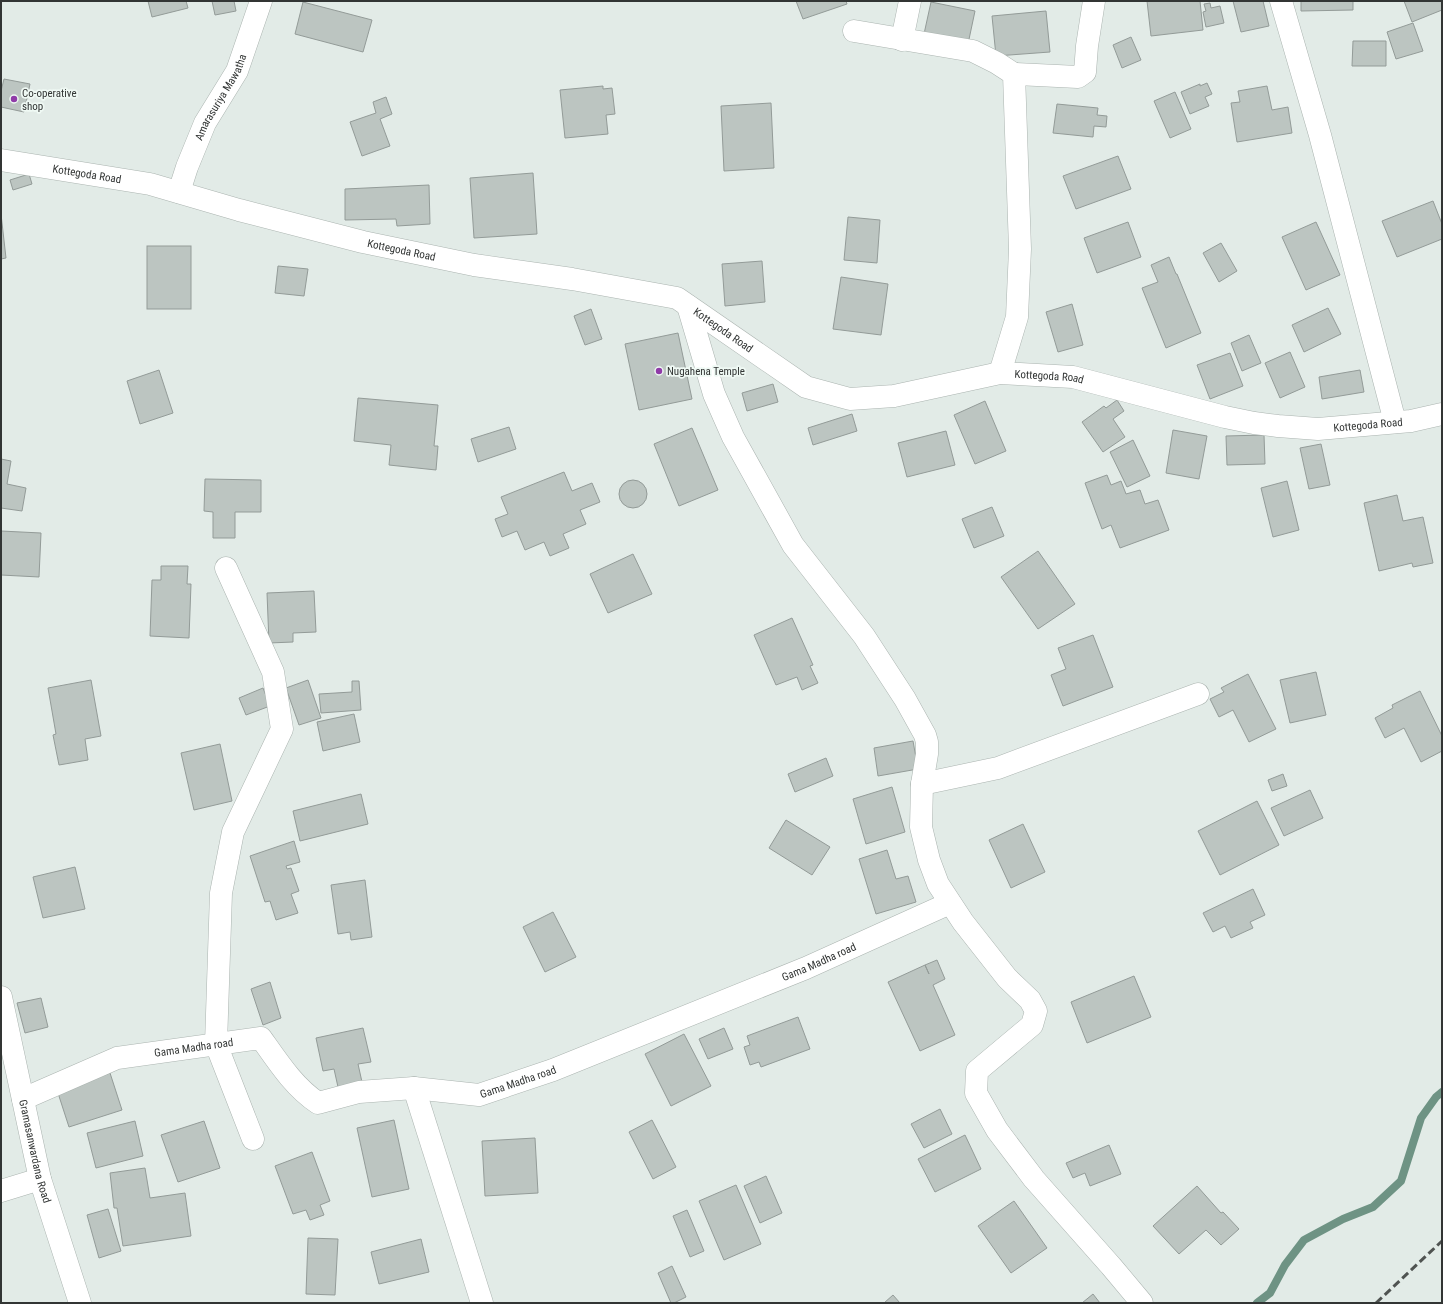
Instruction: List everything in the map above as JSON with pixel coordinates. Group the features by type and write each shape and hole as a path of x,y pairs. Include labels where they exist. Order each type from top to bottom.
{"street":[{"name":"Amarasuriya Mawatha","path":"179,192 187,167 205,123 237,71 261,1"},
{"path":"902,40 910,1"},
{"path":"854,32 973,51 997,63 1014,74 1078,77 1086,72 1087,46 1094,1"},
{"path":"1281,1 1322,142 1395,422"},
{"path":"1000,374 1017,317 1020,249 1014,74"},
{"name":"Kottegoda Road","path":"1,160 150,184 240,210 363,242 474,265 572,279 677,298 806,387 850,399 894,396 1000,374 1073,378 1225,417 1254,423 1318,429 1411,421 1442,414"},
{"path":"688,306 714,394 733,437 793,544 864,636 925,734 927,754 922,784 921,827 929,860 938,884 963,922 1007,978 1030,1000 1036,1011 1032,1025 977,1071 976,1093 997,1130 1034,1179 1142,1303"},
{"path":"226,568 273,672 282,729 233,832 221,893 216,1044 253,1139"},
{"path":"922,784 998,768 1198,694"},
{"name":"Gama Madha road","path":"23,1099 117,1058 261,1038 297,1086 318,1103 359,1092 414,1088 479,1095 553,1070 806,968 950,903"},
{"name":"Gramasanwardana Road","path":"1,997 40,1179 80,1303"},
{"path":"414,1088 482,1303"},
{"path":"1,1191 40,1179"}],"building":[{"path":"148,1 186,1 188,8 152,17"},
{"path":"212,1 234,1 236,11 215,15"},
{"path":"796,1 846,1 847,4 803,19"},
{"path":"1147,1 1200,1 1203,30 1151,36"},
{"path":"1233,1 1263,1 1269,26 1241,32"},
{"path":"1301,1 1353,1 1353,10 1301,11"},
{"path":"1404,1 1442,1 1442,10 1412,22"},
{"path":"303,2 372,20 363,52 295,34"},
{"path":"931,2 975,11 968,44 924,34"},
{"path":"1210,3 1211,8 1220,6 1224,23 1206,27 1203,12 1206,11 1204,4"},
{"path":"1046,11 1050,52 996,56 992,16"},
{"path":"1413,23 1423,51 1396,59 1387,32"},
{"path":"1131,37 1141,60 1122,68 1113,45"},
{"path":"1353,41 1386,41 1386,66 1352,66"},
{"name":"Co-operative shop","path":"4,79 30,84 24,112 1,107 1,91"},
{"path":"1207,83 1212,94 1205,97 1209,106 1190,114 1181,92 1200,84 1200,86"},
{"path":"603,86 603,89 612,88 615,114 606,115 608,134 565,138 560,90"},
{"path":"1267,86 1272,110 1288,107 1292,133 1237,142 1231,103 1240,102 1238,91"},
{"path":"1175,92 1191,129 1170,138 1154,101"},
{"path":"386,97 392,114 380,119 390,146 362,156 350,122 376,113 373,102"},
{"path":"771,103 774,168 724,171 721,106"},
{"path":"1057,104 1098,108 1097,115 1107,116 1106,127 1094,126 1093,137 1053,133"},
{"path":"1118,156 1131,189 1076,209 1063,176"},
{"path":"533,173 537,234 474,238 470,178"},
{"path":"29,174 32,184 13,190 10,180"},
{"path":"429,185 430,224 397,226 396,219 345,220 345,189"},
{"path":"1433,201 1442,224 1442,239 1397,257 1382,221"},
{"path":"1,214 6,258 1,259"},
{"path":"848,217 880,220 877,263 844,260"},
{"path":"1128,222 1141,257 1097,273 1084,238"},
{"path":"1316,222 1340,275 1306,290 1282,237"},
{"path":"1221,243 1237,271 1219,282 1203,253"},
{"path":"147,246 191,246 191,309 147,309"},
{"path":"1169,257 1201,333 1166,348 1142,288 1158,282 1151,265"},
{"path":"762,261 765,302 725,306 722,264"},
{"path":"278,266 308,269 304,296 275,293"},
{"path":"841,277 888,284 881,335 833,329"},
{"path":"1072,304 1083,345 1058,352 1046,312"},
{"path":"1328,308 1341,334 1304,352 1292,325"},
{"path":"591,309 602,339 585,345 574,316"},
{"name":"Nugahena Temple","path":"678,333 692,399 639,410 625,344"},
{"path":"1249,335 1261,363 1242,371 1231,343"},
{"path":"1290,352 1305,387 1280,398 1265,363"},
{"path":"1230,353 1243,386 1210,399 1197,365"},
{"path":"159,370 173,413 140,424 127,381"},
{"path":"1360,370 1364,392 1322,399 1319,377"},
{"path":"773,384 778,402 747,411 742,393"},
{"path":"358,398 438,405 434,446 438,446 436,470 389,465 391,445 354,441"},
{"path":"1117,400 1124,411 1113,419 1125,437 1103,452 1082,422 1104,406 1106,408"},
{"path":"985,401 1006,451 975,464 954,415"},
{"path":"852,414 857,431 813,445 808,428"},
{"path":"509,427 516,449 478,462 471,439"},
{"path":"692,428 718,490 679,506 654,444"},
{"path":"1173,430 1207,436 1199,479 1166,473"},
{"path":"946,431 955,465 907,477 898,443"},
{"path":"1264,435 1265,464 1227,465 1226,436"},
{"path":"1133,440 1150,476 1127,487 1110,452"},
{"path":"1321,444 1330,485 1309,489 1300,448"},
{"path":"1,459 11,461 7,484 26,488 22,511 1,508"},
{"path":"564,472 572,491 592,483 600,502 580,510 586,524 563,534 569,548 550,556 544,542 525,550 517,531 502,537 495,519 508,514 501,497"},
{"path":"1107,475 1111,485 1121,481 1126,494 1140,490 1145,504 1158,500 1169,530 1120,548 1111,525 1102,529 1085,483"},
{"path":"205,479 261,480 261,512 235,512 235,538 213,538 213,512 204,511"},
{"path":"633,480 643,484 647,494 643,504 633,508 623,504 619,494 623,484"},
{"path":"1287,481 1299,530 1273,537 1261,488"},
{"path":"1397,495 1403,521 1423,517 1433,563 1413,567 1412,563 1379,571 1364,503"},
{"path":"992,507 1004,536 974,548 962,519"},
{"path":"1,531 41,533 39,577 1,575"},
{"path":"1038,551 1075,604 1038,629 1001,577"},
{"path":"633,554 652,594 608,613 590,574"},
{"path":"161,566 188,566 187,584 191,584 189,638 150,636 152,580 161,580"},
{"path":"314,591 316,632 293,633 293,642 269,643 267,593"},
{"path":"792,618 813,665 810,666 818,683 802,690 797,677 776,685 754,635"},
{"path":"1093,635 1113,687 1063,706 1051,675 1066,669 1058,648"},
{"path":"1316,672 1326,715 1290,723 1280,680"},
{"path":"1248,674 1276,729 1249,742 1233,710 1219,717 1210,699 1224,692 1221,688"},
{"path":"91,680 101,736 85,739 88,760 59,765 53,735 56,734 48,688"},
{"path":"308,680 321,718 299,725 286,688"},
{"path":"352,681 359,681 361,710 321,713 319,694 352,692"},
{"path":"263,688 270,706 246,715 239,698"},
{"path":"1420,691 1442,736 1442,751 1421,762 1404,728 1385,738 1375,718 1393,708 1392,705"},
{"path":"354,714 360,742 323,751 317,722"},
{"path":"913,741 918,769 878,776 874,748"},
{"path":"220,744 232,801 194,810 181,753"},
{"path":"826,758 833,776 795,792 788,774"},
{"path":"1283,774 1287,786 1272,791 1268,780"},
{"path":"892,787 905,832 866,844 853,799"},
{"path":"1310,790 1323,818 1284,836 1271,808"},
{"path":"361,794 368,824 300,841 293,811"},
{"path":"1257,801 1279,845 1220,875 1198,831"},
{"path":"786,820 830,847 812,875 769,848"},
{"path":"1023,824 1045,872 1011,888 989,840"},
{"path":"294,841 300,862 286,866 287,869 291,868 299,891 291,894 298,913 276,920 270,901 265,902 250,856"},
{"path":"887,850 896,879 908,876 916,902 876,914 859,859"},
{"path":"75,867 85,909 43,918 33,877"},
{"path":"365,880 372,937 351,940 350,932 338,934 331,885"},
{"path":"1253,889 1265,915 1250,922 1253,928 1231,938 1225,926 1213,932 1203,913"},
{"path":"553,912 576,957 545,972 523,927"},
{"path":"937,960 945,979 933,985 955,1035 920,1051 888,982"},
{"path":"1134,976 1151,1017 1087,1043 1071,1002"},
{"path":"270,982 281,1018 263,1025 251,989"},
{"path":"41,998 48,1027 25,1033 17,1003"},
{"path":"798,1017 810,1049 761,1067 759,1062 750,1065 744,1047 750,1045 747,1036"},
{"path":"363,1028 371,1062 358,1064 362,1082 338,1087 334,1069 323,1071 316,1038"},
{"path":"724,1028 733,1049 708,1059 699,1039"},
{"path":"684,1034 711,1086 671,1106 645,1054"},
{"path":"110,1073 122,1110 69,1127 57,1090"},
{"path":"940,1109 952,1134 924,1148 911,1124"},
{"path":"394,1120 409,1189 372,1197 357,1128"},
{"path":"652,1120 676,1167 653,1179 629,1132"},
{"path":"135,1121 143,1156 96,1168 87,1133"},
{"path":"204,1121 220,1168 178,1182 161,1135"},
{"path":"965,1135 981,1169 935,1192 918,1159"},
{"path":"535,1138 538,1193 485,1196 482,1141"},
{"path":"1109,1145 1121,1174 1090,1186 1085,1173 1073,1178 1066,1163"},
{"path":"312,1152 330,1201 320,1205 324,1215 310,1220 306,1210 293,1214 275,1166"},
{"path":"145,1168 150,1198 185,1193 191,1236 123,1246 117,1208 114,1208 110,1173"},
{"path":"766,1176 782,1213 760,1223 744,1186"},
{"path":"736,1185 761,1244 724,1260 699,1201"},
{"path":"1197,1186 1221,1213 1223,1212 1239,1229 1221,1245 1206,1230 1179,1254 1153,1226"},
{"path":"1014,1201 1047,1248 1011,1273 978,1226"},
{"path":"108,1209 121,1251 99,1258 87,1215"},
{"path":"687,1210 704,1251 690,1257 673,1216"},
{"path":"308,1238 338,1239 335,1295 306,1294"},
{"path":"421,1239 429,1272 379,1284 371,1252"},
{"path":"672,1266 686,1297 674,1303 671,1303 658,1273"},
{"path":"1093,1294 1100,1303 1082,1303"},
{"path":"893,1295 900,1303 884,1303"}],"waterway":[{"path":"1257,1303 1270,1293 1285,1265 1304,1240 1343,1219 1373,1207 1401,1181 1421,1118 1436,1097 1442,1092"}],"railway":[{"path":"1376,1303 1442,1241"}],"place":[{"name":"Co-operative shop","path":"14,99"},
{"name":"Nugahena Temple","path":"659,371"}]}
